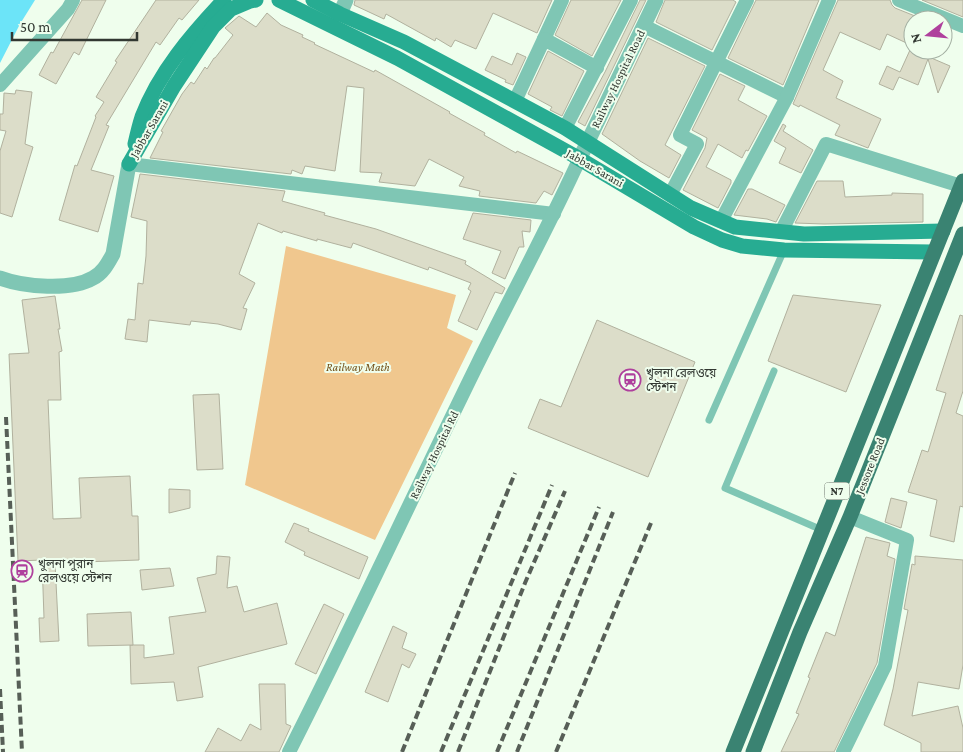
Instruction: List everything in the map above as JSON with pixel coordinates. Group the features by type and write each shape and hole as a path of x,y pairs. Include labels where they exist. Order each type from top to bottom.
{"highway":[{"name":"N7","path":"733,752 962,184"},
{"path":"943,231 963,232"},
{"name":"Jessore Road","path":"753,752 800,632 850,517 963,232"}],"main road":[{"name":"Jabbar Sarani","path":"129,164 142,117 162,78 183,47 224,0"},
{"name":"Jabbar Sarani","path":"129,164 174,86 212,27 231,9 256,0"},
{"name":"Jabbar Sarani","path":"279,0 397,58 580,158 694,227 722,240 742,246 784,250 933,252"},
{"name":"Jabbar Sarani","path":"313,0 343,7 404,42 565,128 691,208 735,227 804,234 943,231"}],"street":[{"path":"0,85 73,0"},
{"path":"515,101 562,0"},
{"path":"565,128 631,0"},
{"name":"Railway Hospital Road","path":"580,158 656,0"},
{"path":"670,195 697,144 680,135 747,0"},
{"path":"721,221 787,97 829,0"},
{"path":"899,0 963,26"},
{"path":"644,26 787,97"},
{"path":"544,39 597,68"},
{"path":"781,232 826,144 962,184"},
{"name":"Railway Hospital Rd","path":"289,752 580,158"},
{"path":"0,278 14,282 55,287 84,283 96,277 107,266 113,254 129,164 554,214"},
{"path":"843,752 886,666 907,540 850,517"}],"lane":[{"path":"709,420 784,250"},
{"path":"774,371 725,488 822,530"}],"green space":[{"name":"Railway Math","path":"286,246 456,295 447,328 473,341 375,540 245,485"}],"water":[{"path":"0,0 35,0 0,63"}],"building":[{"path":"82,0 106,0 79,55 74,52 56,84 39,75"},
{"path":"156,0 199,0 182,20 179,18 160,45 156,42 106,125 109,126 91,170 114,176 98,232 59,220 75,165 77,166 95,116 104,102 96,97 117,62 115,61"},
{"path":"355,0 552,0 537,33 493,13 476,49 455,40 451,47 436,38 435,41 386,14 384,19 354,5"},
{"path":"571,0 621,0 592,56 555,35"},
{"path":"640,0 646,0 585,126 578,122"},
{"path":"665,0 733,0 736,2 712,50 656,22"},
{"path":"756,0 819,0 783,85 728,58"},
{"path":"838,0 890,0 895,8 903,11 903,41 887,34 880,50 840,32 823,70 843,81 836,98 881,119 868,148 835,135 840,125 800,105 799,107 793,104"},
{"path":"922,0 963,0 963,17 953,13 953,10 946,10"},
{"path":"267,13 281,25 303,35 302,37 314,44 374,72 375,70 450,112 485,133 484,135 516,153 517,151 563,173 552,195 544,191 536,203 479,196 480,191 459,186 464,177 429,159 415,186 379,182 382,173 360,172 364,88 347,86 335,171 305,166 302,174 292,170 291,174 150,158 163,132 161,131 182,94 191,82 194,84 205,67 207,69 233,35 225,28 239,16 256,27"},
{"path":"648,38 705,66 665,145 681,155 669,178 640,161 602,134"},
{"path":"548,51 584,71 562,116 550,110 552,107 528,94"},
{"path":"517,53 526,57 513,85 485,70 492,56 512,65"},
{"path":"905,60 928,60 918,85 899,77 893,90 879,84 887,66 900,72"},
{"path":"928,60 936,60 950,66 938,93"},
{"path":"720,74 745,86 738,100 767,116 748,151 746,150 742,158 718,144 706,167 731,180 731,183 718,208 683,190 705,148 707,138 692,130"},
{"path":"16,90 32,92 25,144 33,147 12,217 0,213 0,151 6,131 0,130 0,114 3,114 4,93 15,94"},
{"path":"783,124 786,126 783,131 813,150 801,173 779,163 786,148 774,141"},
{"path":"140,174 285,191 282,201 376,229 466,261 465,264 505,288 502,294 495,292 477,330 458,321 471,291 468,289 471,283 429,267 428,270 353,243 351,248 317,239 317,241 283,231 282,233 258,223 239,274 255,283 243,308 247,309 241,330 218,324 191,321 190,325 149,320 147,342 125,339 128,319 135,320 138,283 143,284 146,256 147,221 131,217"},
{"path":"817,181 843,181 845,197 892,195 892,193 923,194 923,222 795,223"},
{"path":"748,189 752,189 785,205 776,222 734,215"},
{"path":"473,213 531,220 530,232 522,231 524,247 519,247 505,279 492,273 501,251 463,239"},
{"path":"793,295 881,305 846,392 768,361"},
{"path":"55,296 62,351 59,352 61,400 48,400 53,519 81,518 79,478 130,476 132,516 138,516 139,560 55,563 59,641 40,642 39,618 44,618 42,560 18,561 9,354 29,353 22,300"},
{"path":"960,315 963,316 963,391 956,413 963,416 963,507 960,506 954,542 930,536 937,500 908,492 922,450 928,452 946,393 936,390"},
{"name":"খুলনা রেলওয়ে স্টেশন","path":"597,320 695,362 648,477 528,428 540,399 561,407"},
{"path":"219,394 223,469 197,470 193,395"},
{"path":"169,489 190,490 190,508 169,513"},
{"path":"891,498 907,502 901,528 885,522"},
{"path":"294,523 368,557 359,579 304,555 305,552 285,542"},
{"path":"866,537 890,543 887,556 895,559 877,663 834,752 781,752 799,714 796,713 826,632 835,636"},
{"path":"217,556 230,557 227,588 237,586 244,612 277,603 287,644 198,667 203,697 177,701 174,682 131,684 130,645 144,645 144,658 174,654 169,617 206,612 197,578 216,574"},
{"path":"915,556 963,560 963,665 959,689 918,682 912,716 958,706 963,728 963,752 921,752 921,743 884,725 908,610 904,609 912,564 915,565"},
{"path":"170,568 174,586 142,590 140,570"},
{"path":"324,604 344,614 316,674 295,664"},
{"path":"131,612 133,645 88,646 87,614"},
{"path":"393,626 407,633 402,648 416,654 409,668 402,664 388,702 365,692"},
{"path":"259,684 285,684 286,724 291,726 279,752 205,752 218,728 241,741 250,724 261,730"}],"railway":[{"path":"6,417 22,752"},
{"path":"402,752 515,473"},
{"path":"441,752 552,485"},
{"path":"458,752 525,583 565,491"},
{"path":"497,752 599,507"},
{"path":"517,752 613,512"},
{"path":"556,752 651,523"},
{"path":"0,689 3,752"}],"place":[{"name":"খুলনা রেলওয়ে স্টেশন","path":"630,380"},
{"name":"খুলনা পুরান রেলওয়ে স্টেশন","path":"22,571"}]}
